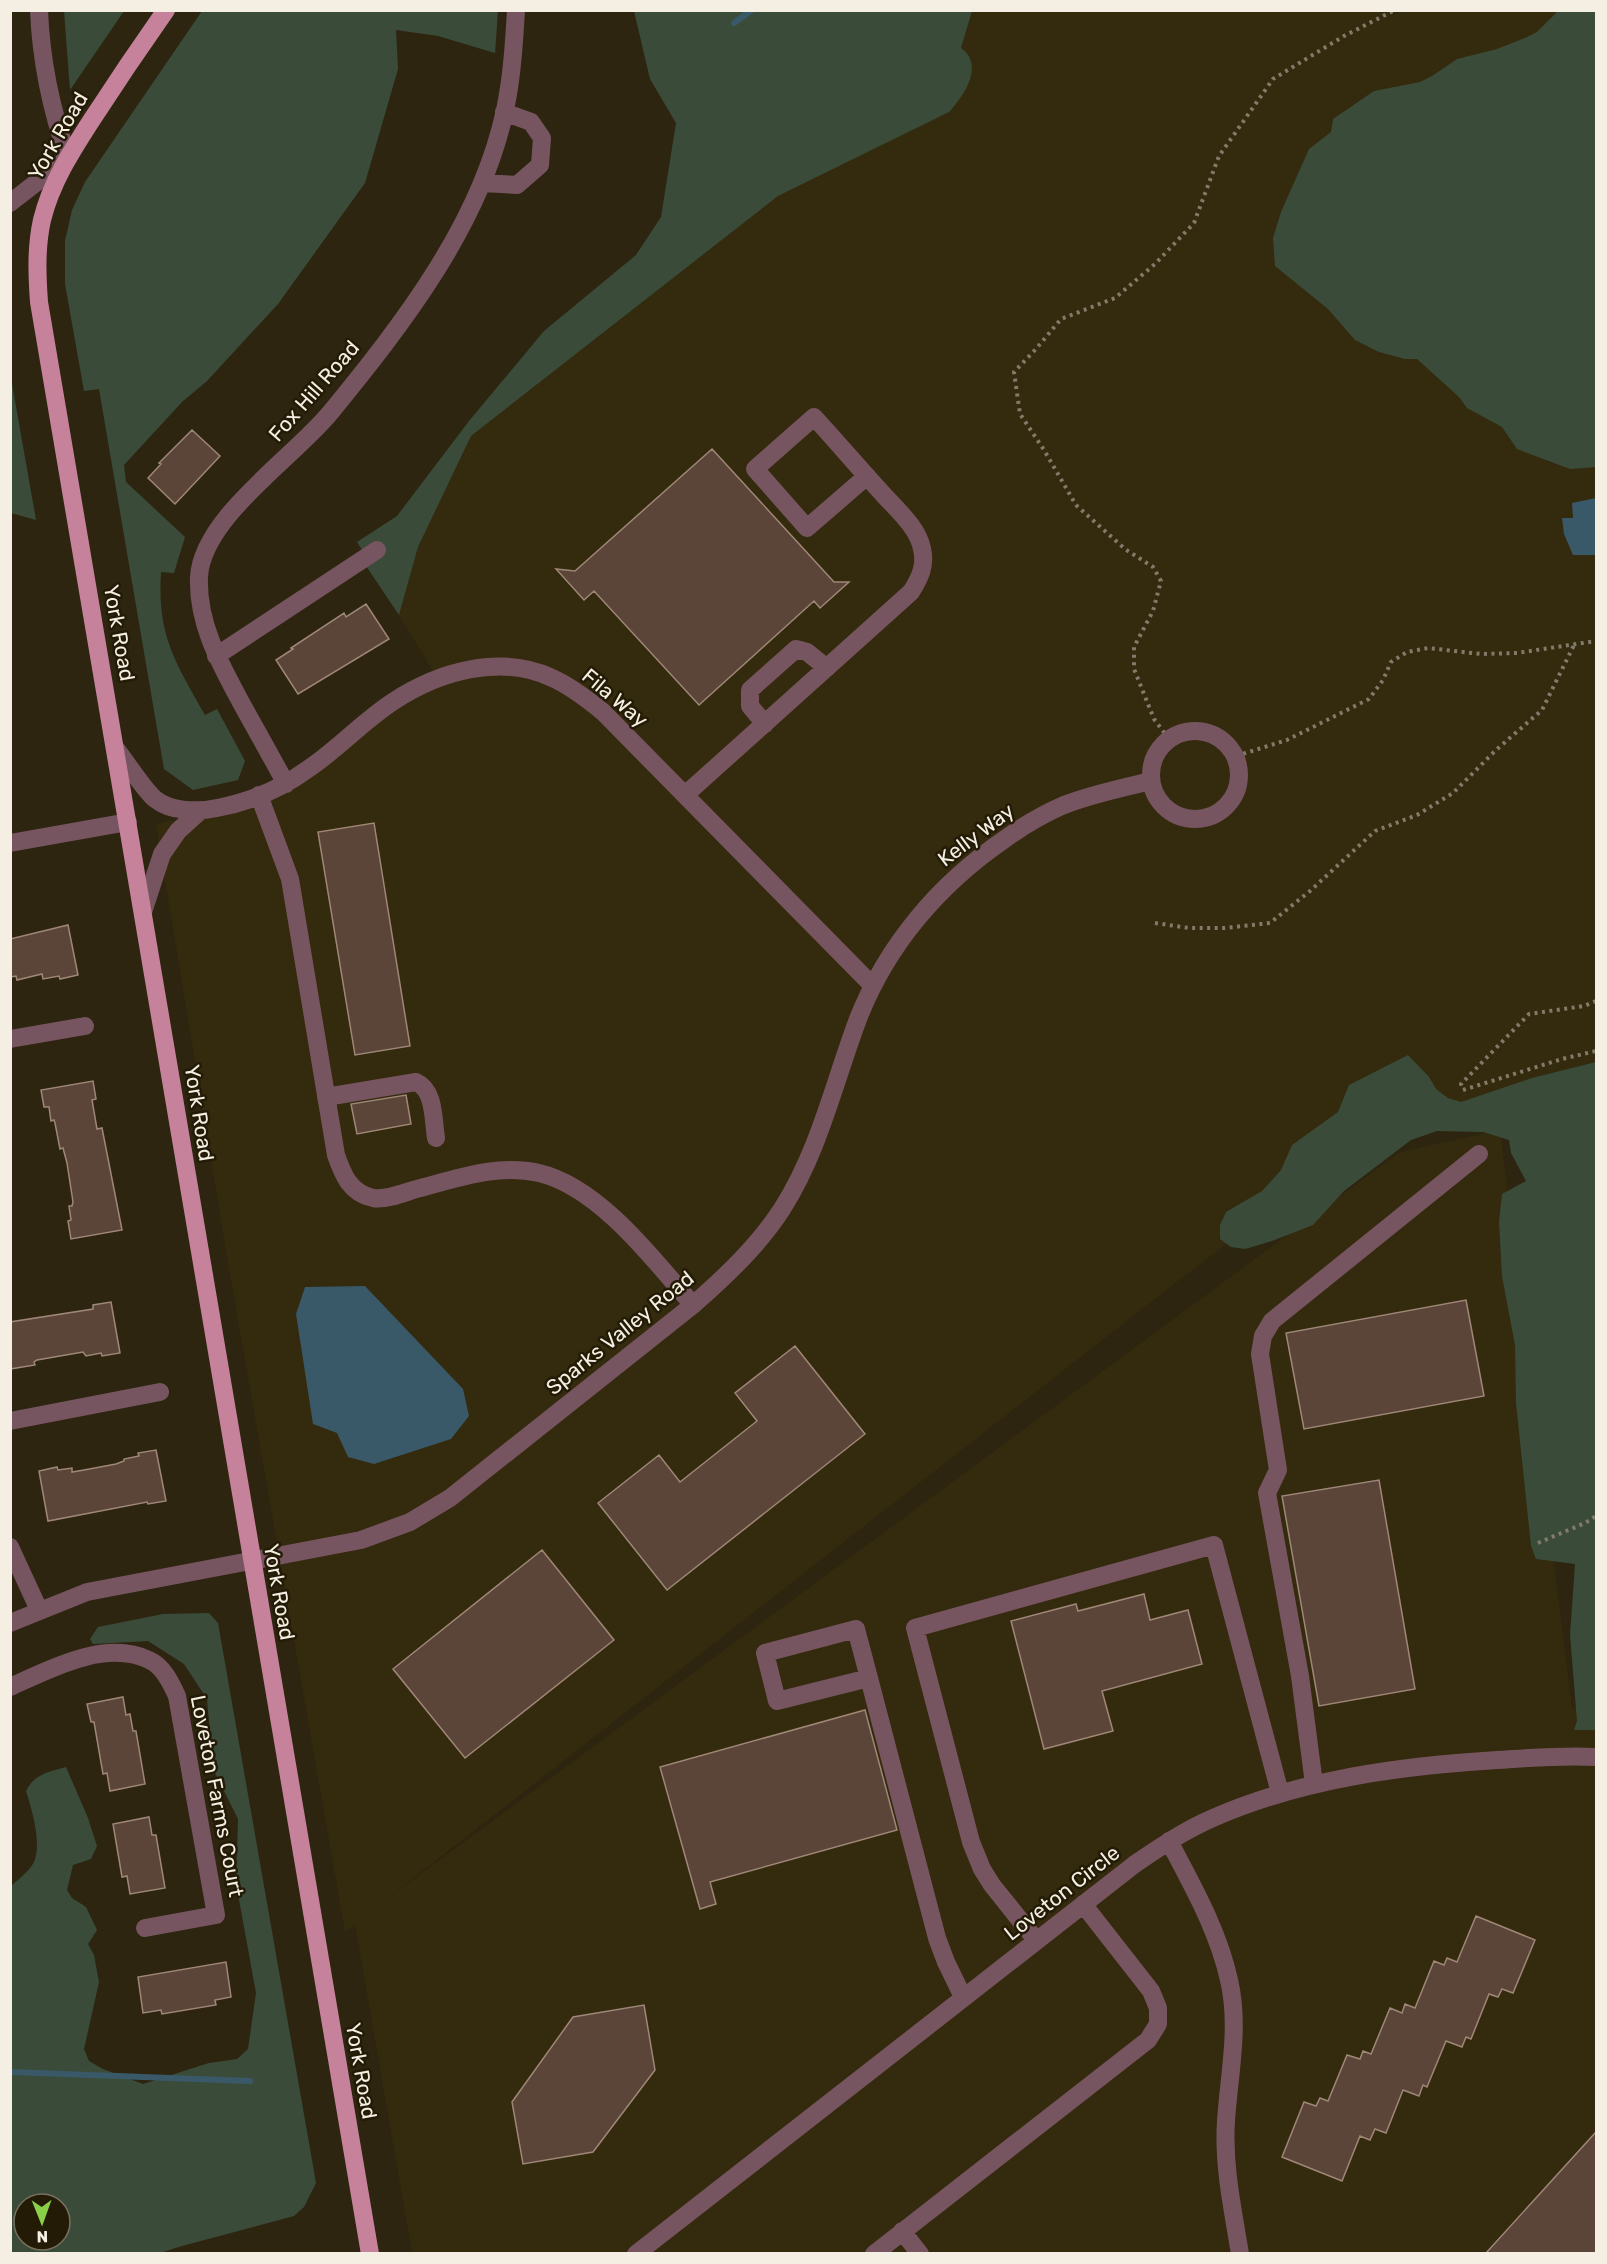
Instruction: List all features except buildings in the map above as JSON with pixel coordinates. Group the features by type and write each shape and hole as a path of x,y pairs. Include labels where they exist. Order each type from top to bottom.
{"main road":[{"name":"York Road","path":"166,10 105,99 57,179 42,220 37,256 39,302 370,2253"}],"street":[{"path":"10,203 68,158 46,80 39,10"},
{"name":"Fox Hill Road","path":"286,784 216,656 203,618 199,575 203,554 212,536 229,513 328,415 428,284 455,239 482,183 504,112 510,79 516,10"},
{"path":"482,183 517,185 540,165 542,138 531,122 504,112"},
{"path":"685,795 911,592 921,578 924,563 917,533 867,476 814,417 755,469 807,528 867,476"},
{"path":"216,656 377,550"},
{"path":"765,724 750,706 750,690 796,649 807,652 827,668"},
{"name":"Fila Way","path":"116,748 155,799 172,807 200,811 222,807 286,784 310,769 392,702 445,675 465,670 504,667 529,670 549,676 586,698 603,712 872,985"},
{"path":"1189,730 1203,731 1217,736 1228,744 1236,756 1240,769 1239,784 1233,799 1222,810 1209,817 1194,819 1179,816 1166,808 1156,796 1151,781 1151,767 1156,754 1169,739 1176,735 1189,730"},
{"name":"Kelly Way","path":"872,985 898,943 921,912 950,881 987,851 1029,823 1062,806 1103,792 1151,781"},
{"path":"259,795 290,879 336,1155 344,1179 356,1190 373,1198 474,1174 510,1169 539,1173 570,1185 605,1211 638,1241 693,1305"},
{"path":"143,912 162,854 178,831 200,811"},
{"path":"10,843 128,822"},
{"name":"Sparks Valley Road","path":"10,1623 99,1589 361,1540 389,1531 432,1510 693,1305 759,1240 783,1208 821,1128 872,985"},
{"path":"10,1039 86,1026"},
{"path":"326,1097 416,1082 424,1085 429,1094 436,1138"},
{"path":"1314,1784 1300,1676 1267,1492 1278,1470 1260,1354 1263,1336 1272,1322 1479,1154"},
{"path":"10,1421 160,1392"},
{"path":"1036,1940 992,1885 975,1851 915,1628 1214,1545 1280,1793"},
{"path":"10,1547 39,1610"},
{"path":"869,1678 777,1701 765,1653 856,1629 869,1678 937,1938 963,1997"},
{"name":"Loveton Farms Court","path":"10,1687 55,1667 94,1655 126,1653 151,1660 168,1677 177,1696 216,1915 145,1928"},
{"name":"Loveton Circle","path":"636,2253 1083,1904 1169,1841 1210,1819 1280,1793 1372,1773 1453,1763 1596,1757"},
{"path":"1169,1841 1197,1893 1230,1980 1235,2026 1226,2123 1226,2161 1240,2253"},
{"path":"874,2253 1148,2040 1158,2024 1158,2008 1151,1991 1083,1904"},
{"path":"902,2231 920,2253"}],"path":[{"path":"1169,739 1154,719 1134,669 1134,646 1153,611 1161,581 1153,567 1125,549 1076,505 1020,414 1014,372 1061,319 1115,298 1155,264 1194,223 1219,156 1273,80 1344,36 1395,10"},
{"path":"1236,756 1287,740 1369,699 1383,680 1391,663 1407,652 1428,648 1481,654 1517,653 1596,641"},
{"path":"1155,923 1189,928 1225,928 1270,923 1310,891 1375,831 1417,814 1453,794 1496,750 1542,710 1574,645"},
{"path":"1596,1001 1584,1006 1529,1014 1461,1084 1463,1090 1562,1059 1596,1051"},
{"path":"1538,1543 1596,1516"}],"shaded area":[{"path":"972,11 1572,11 1596,442 1596,1065 1327,1167 388,1898 1400,1152 1500,1130 1572,1707 1596,1709 1596,2253 412,2253 355,1924 345,1932 227,1257 156,824 207,813 256,794 436,676 399,615 418,547 471,436 778,196 939,116"}],"green space":[{"path":"1559,10 1596,11 1596,467 1570,469 1517,449 1502,427 1467,408 1459,397 1417,359 1405,359 1379,352 1355,340 1328,309 1275,266 1273,238 1281,212 1309,149 1331,132 1333,119 1374,91 1420,82 1457,59 1497,49 1525,38 1537,32"},
{"path":"64,11 124,11 70,90"},
{"path":"202,11 498,11 495,53 438,36 396,30 398,69 365,183 278,304 207,381 182,402 124,465 126,482 185,537 174,573 161,572 162,614 165,631 177,663 205,715 217,709 245,761 238,780 193,790 164,769 99,389 84,391 65,284 65,241 72,210 85,182"},
{"path":"634,11 972,11 961,48 968,55 972,72 961,98 949,112 778,196 471,436 418,547 399,615 362,560 366,556 357,542 397,516 469,421 544,331 636,255 661,217 676,123 650,79"},
{"path":"11,378 36,520 11,513"},
{"path":"1408,1055 1429,1077 1436,1089 1448,1098 1461,1102 1532,1078 1596,1062 1596,1730 1574,1730 1577,1721 1570,1635 1575,1564 1536,1559 1531,1546 1516,1403 1515,1345 1502,1276 1499,1222 1502,1194 1526,1181 1511,1153 1509,1140 1483,1132 1437,1131 1411,1140 1344,1191 1313,1225 1245,1249 1231,1247 1220,1239 1220,1225 1226,1212 1262,1191 1281,1170 1292,1145 1338,1112 1349,1085"},
{"path":"209,1613 218,1623 316,2183 304,2207 294,2216 160,2253 11,2253 10,1887 30,1869 36,1854 35,1826 26,1791 29,1785 48,1772 66,1767 88,1818 97,1846 91,1859 73,1865 67,1890 72,1898 86,1907 97,1930 88,1944 94,1955 99,1982 84,2049 89,2061 103,2069 143,2084 209,2063 237,2059 248,2049 256,1993 236,1883 238,1819 213,1769 207,1699 184,1664 148,1641 93,1644 90,1639 98,1627 163,1614"}],"water":[{"path":"1596,498 1596,555 1573,555 1564,534 1562,518 1573,518 1572,503"},
{"path":"365,1286 463,1389 469,1416 451,1439 374,1464 348,1457 337,1433 313,1424 296,1314 305,1287"}],"waterway":[{"path":"734,23 752,10"},
{"path":"10,2072 250,2081"}]}
